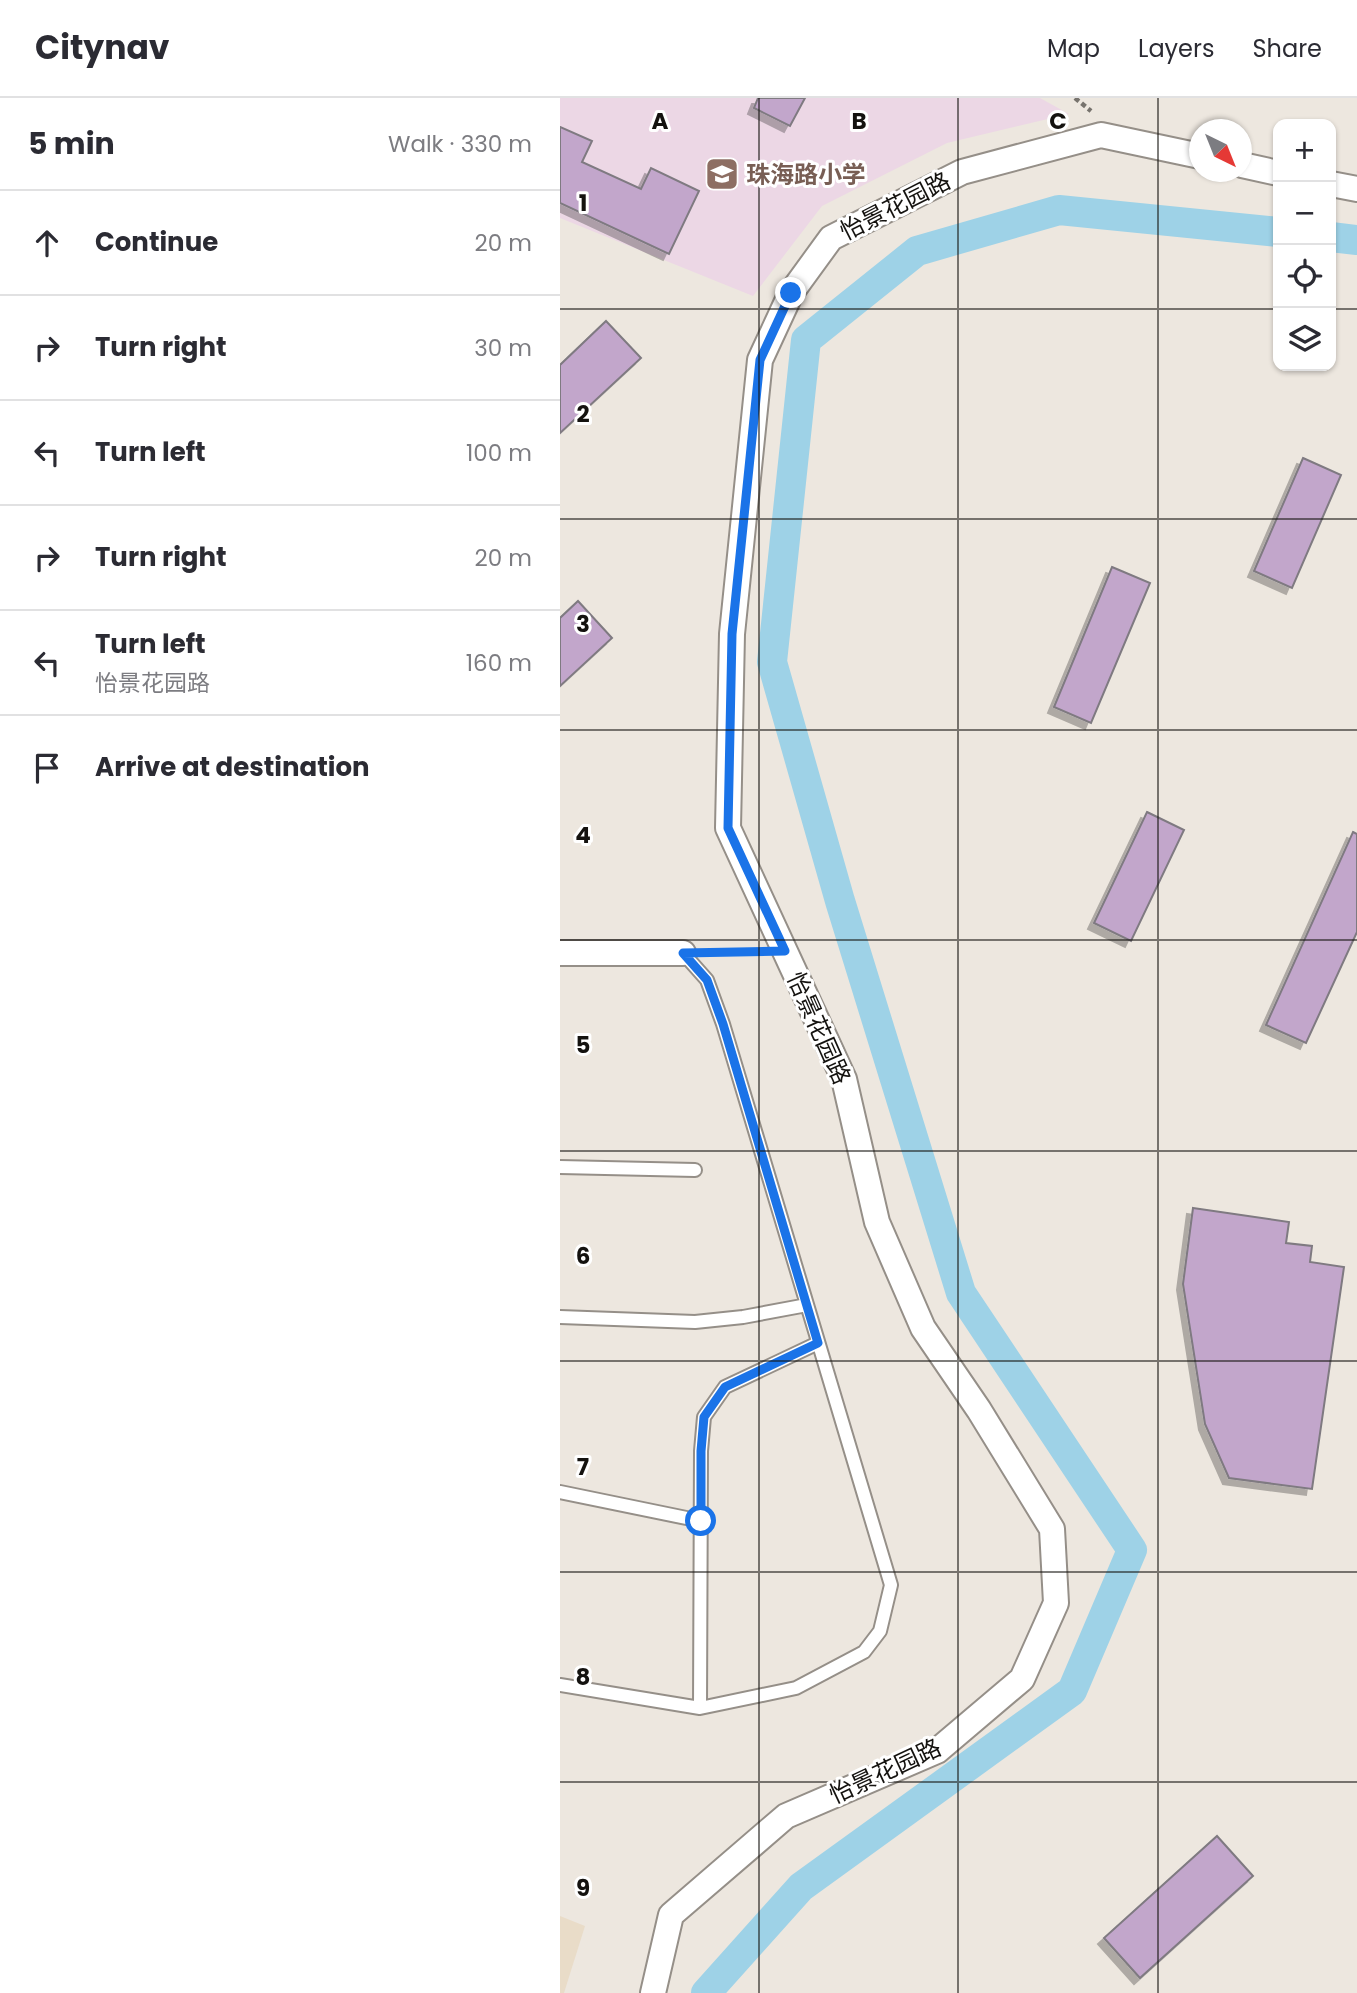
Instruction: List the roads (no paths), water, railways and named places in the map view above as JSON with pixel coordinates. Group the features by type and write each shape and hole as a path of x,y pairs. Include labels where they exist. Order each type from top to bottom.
{"street":[{"name":"怡景花园路","path":"653,1993 671,1915 786,1816 937,1751 1022,1679 1056,1604 1052,1529 979,1410 923,1328 877,1222 844,1079 728,828 732,634 760,360 791,293 831,238 962,172 1101,135 1189,154"},
{"path":"1252,167 1273,172"},
{"path":"1336,185 1357,189"},
{"path":"560,953 683,953"}],"lane":[{"path":"560,1685 700,1707 796,1688 864,1652 880,1631 891,1585 723,1024 707,980 683,953"},
{"path":"560,1167 695,1170"},
{"path":"560,1317 695,1322 743,1317 807,1305"},
{"path":"700,1707 701,1451 704,1417 725,1387 818,1343"},
{"path":"560,1492 701,1521"}],"waterway":[{"path":"706,1993 801,1887 1072,1691 1132,1550 961,1293 840,901 772,662 806,340 917,251 1059,210 1273,231"},
{"path":"1336,238 1357,240"}],"place":[{"name":"珠海路小学","path":"722,174"}]}
